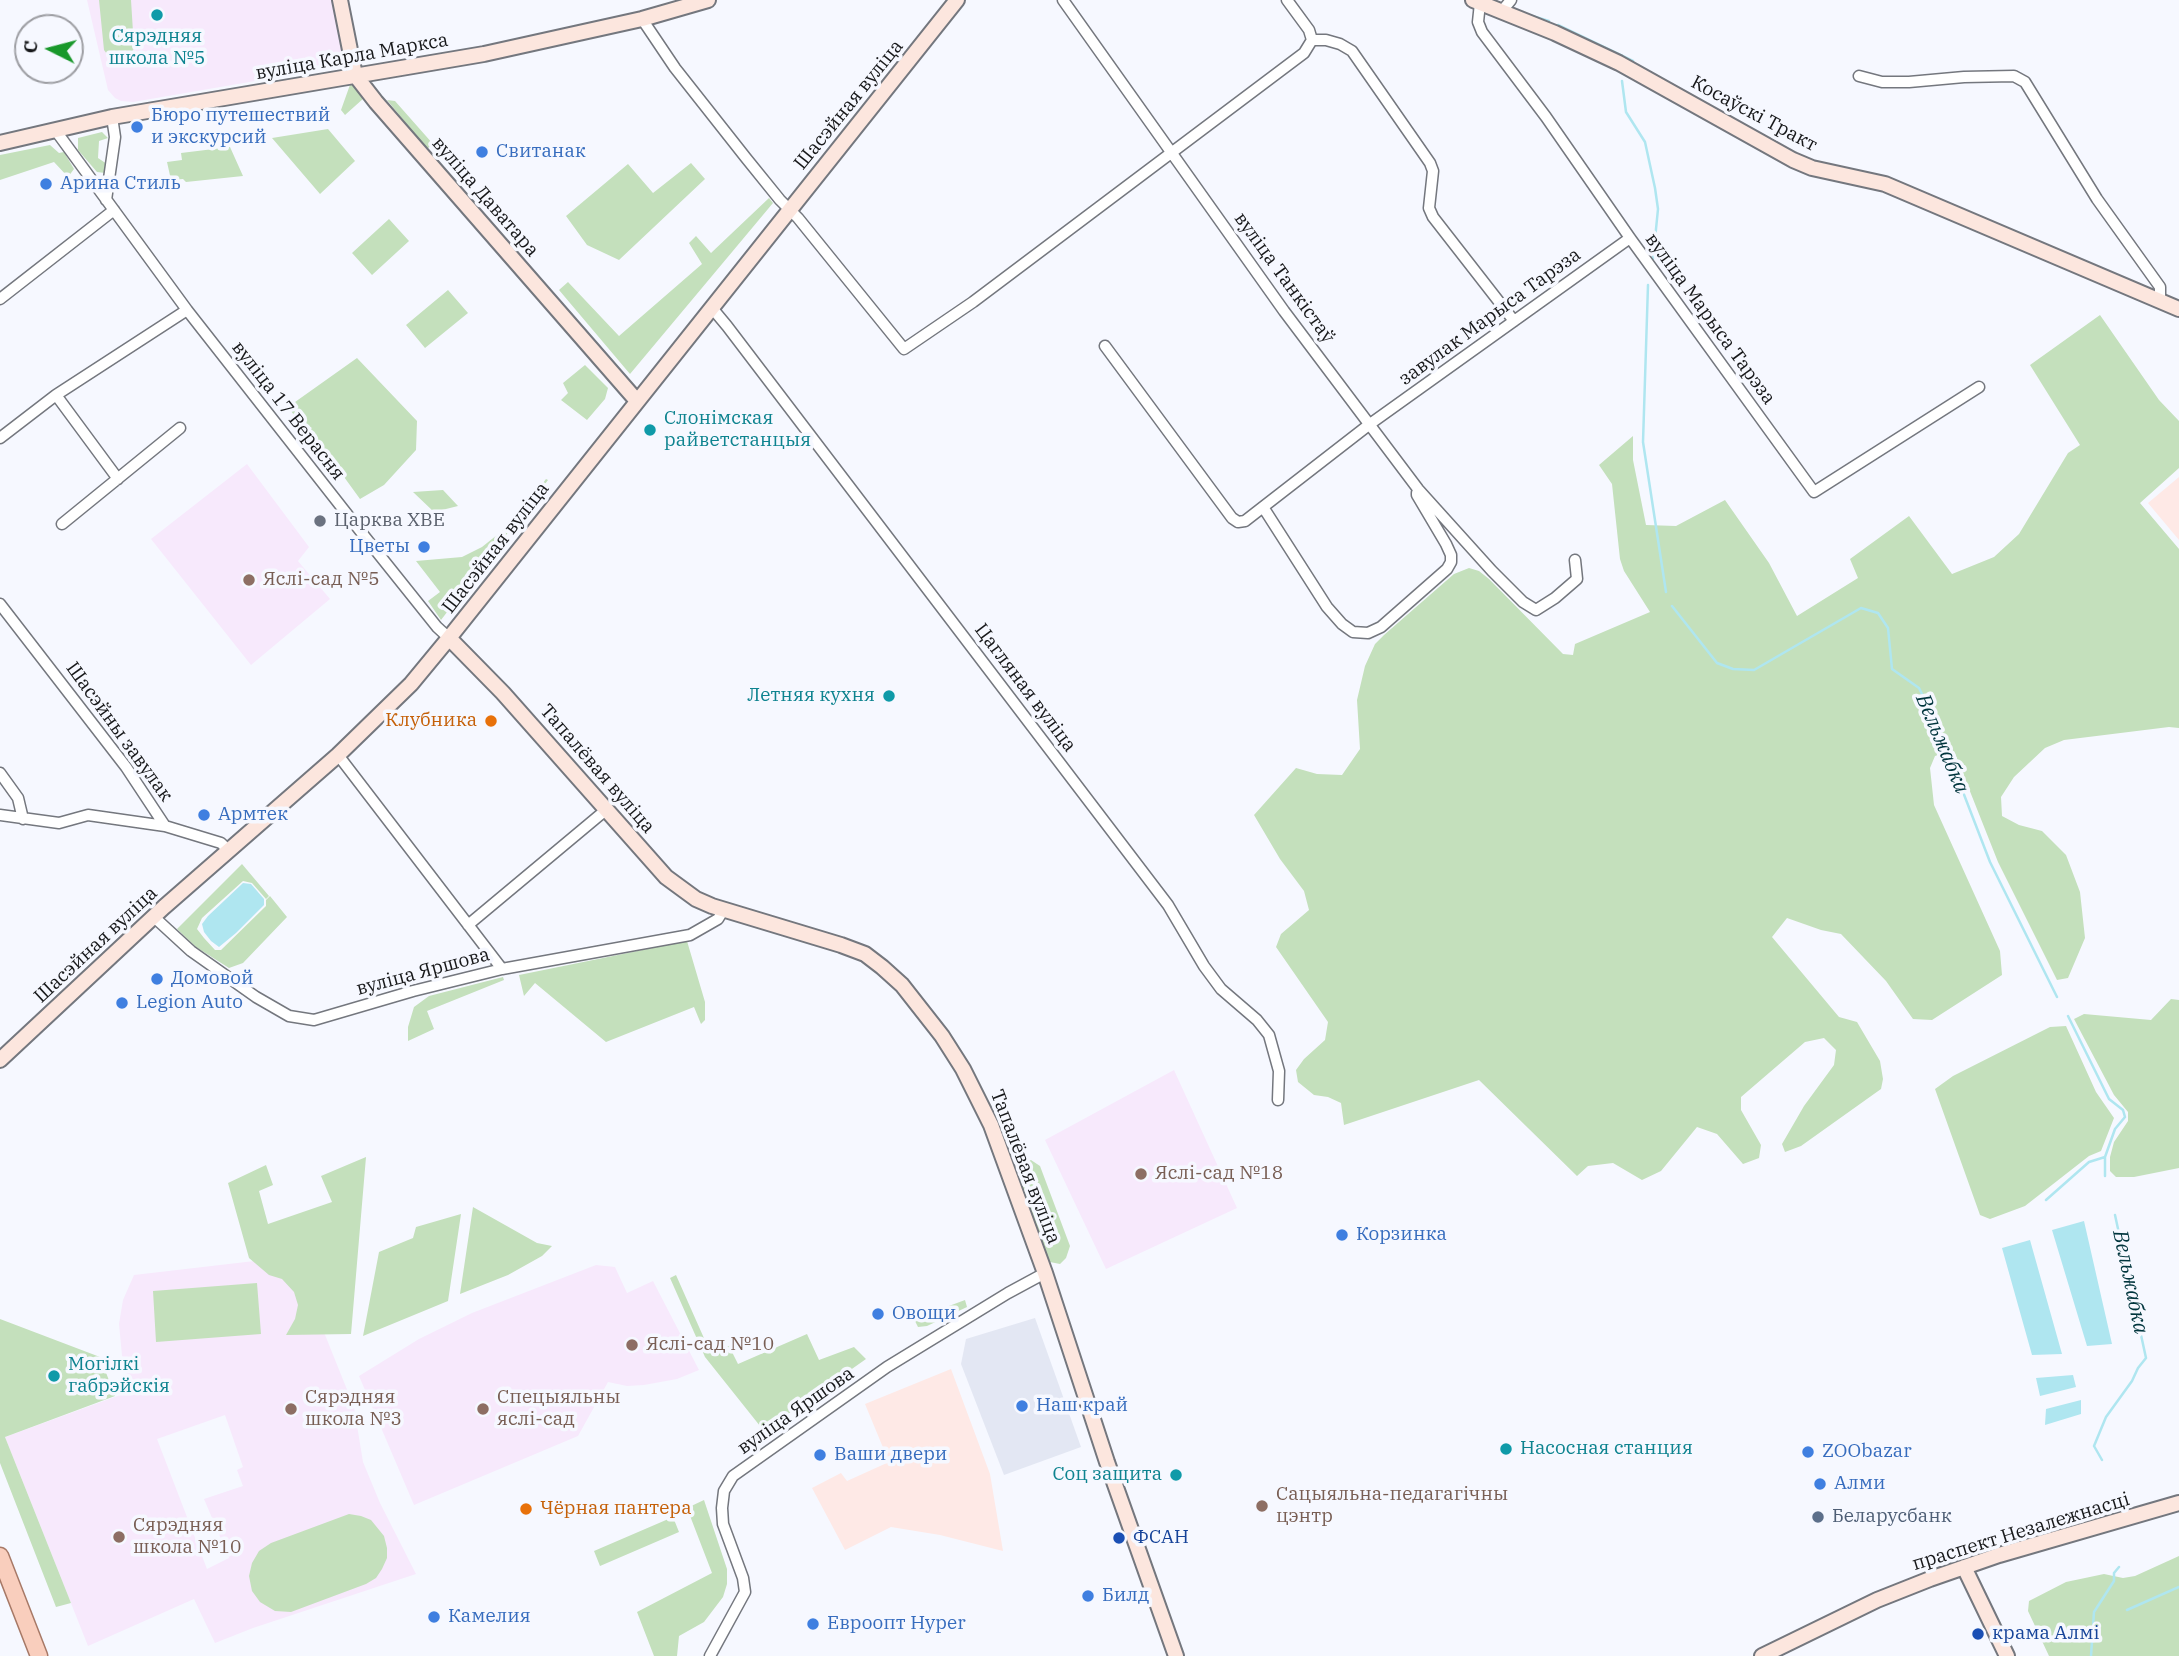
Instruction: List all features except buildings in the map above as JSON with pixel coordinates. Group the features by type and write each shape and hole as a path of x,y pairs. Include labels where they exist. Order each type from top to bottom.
{"main road":[{"name":"вуліца Даватара","path":"340,0 355,75 637,401"},
{"name":"вуліца Карла Маркса","path":"0,143 112,117 484,54 642,19 708,0"},
{"name":"Шасэйная вуліца","path":"0,1060 154,917 387,709 449,638 957,0"},
{"name":"Косаўскі Тракт","path":"1476,1 1619,63 1802,164 1830,173 1885,184 2179,309"},
{"name":"Тапалёвая вуліца","path":"449,638 503,692 666,877 696,899 865,954 902,985 942,1036 963,1069 991,1125 1045,1273 1176,1656"},
{"name":"праспект Незалежнасці","path":"1762,1656 1877,1600 1964,1567 2179,1503"},
{"path":"0,1556 40,1656"},
{"path":"1964,1567 2007,1656"}],"street":[{"name":"вуліца Танкістаў","path":"1063,0 1284,311 1418,489 1499,578 1523,602 1536,610 1577,579 1575,559"},
{"path":"642,19 675,68 904,349 984,294 1304,53 1312,40 1309,30 1287,0"},
{"path":"1501,12 1511,0"},
{"name":"вуліца Марыса Тарэза","path":"1476,1 1482,32 1546,117 1814,492 1979,387"},
{"path":"1312,40 1326,40 1352,51 1430,163 1433,171 1429,208 1433,217 1514,321"},
{"path":"1859,76 1882,82 1909,82 2014,76 2025,82 2097,199 2160,287 2160,301"},
{"path":"106,200 115,137 112,117"},
{"name":"вуліца 17 Верасня","path":"56,131 187,310 349,517 437,627 449,638"},
{"path":"0,299 114,210"},
{"name":"завулак Марыса Тарэза","path":"1370,424 1630,238"},
{"name":"Цагляная вуліца","path":"712,308 1168,905 1204,966 1221,989 1257,1020 1269,1035 1279,1072 1278,1100"},
{"path":"0,438 56,395 187,310"},
{"path":"1105,346 1232,519 1238,522 1245,521 1370,424"},
{"path":"56,395 118,480"},
{"path":"61,524 180,428"},
{"name":"вуліца Танкістаў","path":"1263,507 1327,607 1353,632 1367,633 1381,627 1447,569 1451,562 1446,544 1417,495 1418,489"},
{"name":"Шасэйны завулак","path":"0,604 119,756 165,827 221,844 229,851"},
{"path":"338,755 502,969"},
{"path":"0,773 18,798 23,819"},
{"path":"468,925 607,809"},
{"path":"0,815 59,823 88,815 165,827"},
{"name":"вуліца Яршова","path":"154,917 191,951 256,998 289,1016 314,1020 412,991 502,969 690,935 718,919 724,909"},
{"name":"вуліца Яршова","path":"710,1656 745,1592 743,1578 723,1524 724,1491 733,1476 887,1367 1045,1273"}],"shaded area":[{"path":"87,0 332,0 344,53 325,69 133,102 121,101 108,90"},
{"name":"Яслі-сад №5","path":"247,464 309,547 298,561 330,599 251,665 151,539"},
{"path":"2179,477 2179,540 2148,503"},
{"name":"Яслі-сад №18","path":"1174,1070 1237,1208 1106,1269 1045,1140"},
{"path":"263,1260 303,1280 354,1407 363,1462 380,1503 416,1574 215,1643 194,1599 88,1646 5,1437 134,1390 123,1366 119,1324 123,1300 134,1275","holes":["225,1415 243,1467 237,1470 243,1486 204,1499 229,1558 207,1569 157,1439"]},
{"name":"Спецыяльны яслі-сад","path":"596,1265 615,1267 627,1293 653,1281 699,1370 677,1379 644,1385 627,1386 608,1382 578,1436 414,1505 359,1376 419,1339 472,1313"},
{"name":"Наш край","path":"1035,1318 1081,1447 1004,1475 961,1364 966,1339"},
{"path":"951,1369 990,1474 1003,1551 940,1535 891,1527 845,1550 812,1488 841,1473 847,1481 889,1462 865,1404"}],"green space":[{"path":"99,0 131,0 134,48 125,59 110,58 104,50"},
{"path":"351,82 364,98 345,115 341,110"},
{"path":"387,100 395,101 433,144 427,149"},
{"path":"328,129 355,161 320,194 272,138"},
{"path":"102,132 108,138 99,141 98,158 107,164 105,173 97,172 78,150 78,138"},
{"path":"50,145 59,153 64,152 74,169 68,177 54,162 0,180 0,155"},
{"path":"230,147 243,176 186,182 183,179 171,180 167,162 182,160 181,153"},
{"path":"691,163 705,179 619,260 587,245 566,216 628,164 653,193"},
{"path":"484,188 511,220 505,226 485,204"},
{"path":"769,198 773,203 630,374 559,290 568,282 619,336 702,264 689,243 696,236 711,253"},
{"path":"389,219 409,241 372,275 352,253"},
{"path":"448,290 468,313 425,348 406,325"},
{"path":"2100,315 2159,400 2179,421 2179,468 2140,503 2179,549 2179,728 2064,740 2045,748 2014,777 2001,797 2002,816 2019,825 2042,831 2066,855 2080,892 2085,938 2068,978 2057,980 1998,862 1954,751 1935,756 1930,768 1934,805 2000,951 2002,975 1932,1020 1913,1019 1886,981 1841,934 1787,918 1772,937 1839,1017 1857,1022 1880,1061 1883,1079 1881,1089 1801,1146 1785,1152 1782,1144 1804,1106 1834,1065 1836,1050 1824,1038 1805,1042 1741,1097 1741,1110 1761,1145 1759,1158 1743,1164 1717,1134 1697,1127 1661,1171 1642,1180 1613,1163 1588,1166 1577,1176 1479,1080 1344,1125 1341,1103 1314,1095 1298,1082 1296,1070 1325,1040 1328,1022 1276,947 1281,934 1309,910 1304,891 1280,859 1254,815 1296,768 1317,774 1342,775 1360,749 1357,700 1365,666 1375,644 1384,635 1454,574 1469,568 1479,571 1489,579 1563,654 1573,655 1575,644 1650,612 1624,571 1620,559 1612,484 1599,465 1633,436 1633,460 1646,525 1676,526 1725,500 1769,563 1797,616 1858,578 1850,559 1909,516 1952,574 1994,557 2019,534 2068,453 2080,445 2030,365"},
{"path":"357,358 417,421 416,450 384,485 360,499 310,430 312,428 297,419 288,407"},
{"path":"585,365 608,388 605,399 587,420 561,400 568,393 563,383"},
{"path":"546,479 548,480 441,620 428,601 440,592 416,561 462,557 482,547 512,523"},
{"path":"443,490 458,506 434,512 413,492"},
{"path":"242,864 269,896 266,899 252,883 243,881 202,918 197,929 204,938 215,950 221,950 266,906 266,900 270,896 287,917 243,963 229,968 196,947 177,929"},
{"path":"687,941 705,1002 705,1020 701,1024 694,1007 606,1042 535,983 524,996 519,975"},
{"path":"503,977 504,980 427,1011 434,1029 408,1041 408,1027 414,1007 429,996"},
{"path":"2171,999 2179,1000 2179,1168 2134,1177 2116,1177 2110,1171 2110,1157 2114,1142 2128,1121 2128,1112 2114,1095 2074,1019 2084,1014 2151,1020"},
{"path":"2066,1026 2096,1092 2114,1118 2101,1151 2089,1156 2025,1206 1990,1219 1980,1215 1935,1089 1953,1076 2050,1027"},
{"path":"366,1157 351,1334 286,1335 295,1319 298,1305 294,1292 282,1279 269,1275 249,1258 228,1183 266,1165 273,1185 259,1191 268,1224 332,1202 321,1176"},
{"path":"1031,1160 1040,1166 1070,1246 1066,1258 1060,1264 1050,1262 1045,1253 1020,1182 1018,1171 1022,1164"},
{"path":"473,1207 537,1243 552,1246 542,1256 508,1275 460,1294"},
{"path":"461,1214 448,1301 363,1336 379,1252 413,1238 416,1227"},
{"path":"676,1275 711,1354 729,1346 738,1364 807,1334 819,1360 854,1347 866,1359 764,1431 705,1357 670,1278"},
{"path":"257,1283 261,1334 156,1342 153,1291"},
{"path":"965,1300 967,1307 927,1326 918,1327 914,1319"},
{"name":"Могілкі габрэйскія","path":"0,1319 100,1357 115,1396 5,1437 71,1603 56,1607 0,1463"},
{"path":"704,1500 727,1569 727,1584 723,1597 704,1622 679,1636 677,1656 654,1656 637,1612 712,1573 687,1508"},
{"path":"349,1514 371,1520 384,1536 387,1558 376,1578 291,1612 275,1611 260,1602 252,1591 249,1576 259,1551 271,1543"},
{"path":"673,1517 679,1532 600,1566 594,1551"},
{"path":"2179,1556 2179,1656 2049,1656 2028,1611 2029,1601 2066,1582 2104,1574 2123,1578 2135,1576"}],"water":[{"path":"243,883 251,884 264,899 264,905 219,947 204,932 202,924"},
{"path":"2084,1221 2112,1344 2087,1346 2052,1230"},
{"path":"2030,1240 2062,1354 2032,1355 2002,1248"},
{"path":"2073,1375 2076,1387 2040,1396 2036,1378"},
{"path":"2081,1400 2081,1414 2045,1425 2046,1409"}],"waterway":[{"name":"Вельжабка","path":"1529,15 1549,21"},
{"name":"Вельжабка","path":"1558,25 1633,61"},
{"name":"Вельжабка","path":"1622,81 1626,112 1645,142 1655,188 1658,209 1653,259"},
{"name":"Вельжабка","path":"1648,285 1643,442 1666,592"},
{"name":"Вельжабка","path":"1672,606 1717,663 1733,669 1754,670 1861,608 1878,613 1888,628 1892,669 1919,688 1936,722 1990,862 2057,997"},
{"name":"Вельжабка","path":"2068,1016 2109,1099 2123,1110 2125,1117 2115,1129 2105,1157 2105,1176"},
{"path":"2046,1200 2089,1162 2105,1157"},
{"name":"Вельжабка","path":"2102,1460 2094,1446 2106,1417 2146,1358 2115,1215"},
{"name":"Вельжабка","path":"2091,1656 2094,1612 2114,1581 2114,1573 2119,1567"},
{"path":"2127,1610 2179,1587"}],"place":[{"name":"Сярэдняя школа №5","path":"157,15"},
{"name":"Бюро путешествий и экскурсий","path":"137,127"},
{"name":"Свитанак","path":"482,152"},
{"name":"Арина Стиль","path":"46,184"},
{"name":"Слонімская райветстанцыя","path":"650,430"},
{"name":"Царква ХВЕ","path":"320,521"},
{"name":"Цветы","path":"424,547"},
{"name":"Яслі-сад №5","path":"249,580"},
{"name":"Летняя кухня","path":"889,696"},
{"name":"Клубника","path":"491,721"},
{"name":"Армтек","path":"204,815"},
{"name":"Домовой","path":"157,979"},
{"name":"Legion Auto","path":"122,1003"},
{"name":"Яслі-сад №18","path":"1141,1174"},
{"name":"Корзинка","path":"1342,1235"},
{"name":"Овощи","path":"878,1314"},
{"name":"Яслі-сад №10","path":"632,1345"},
{"name":"Могілкі габрэйскія","path":"54,1376"},
{"name":"Наш край","path":"1022,1406"},
{"name":"Сярэдняя школа №3","path":"291,1409"},
{"name":"Спецыяльны яслі-сад","path":"483,1409"},
{"name":"Насосная станция","path":"1506,1449"},
{"name":"ZOObazar","path":"1808,1452"},
{"name":"Ваши двери","path":"820,1455"},
{"name":"Соц защита","path":"1176,1475"},
{"name":"Алми","path":"1820,1484"},
{"name":"Сацыяльна-педагагічны цэнтр","path":"1262,1506"},
{"name":"Чёрная пантера","path":"526,1509"},
{"name":"Беларусбанк","path":"1818,1517"},
{"name":"Сярэдняя школа №10","path":"119,1537"},
{"name":"ФСАН","path":"1119,1538"},
{"name":"Билд","path":"1088,1596"},
{"name":"Камелия","path":"434,1617"},
{"name":"Евроопт Hyper","path":"813,1624"},
{"name":"крама Алмі","path":"1978,1634"}]}
